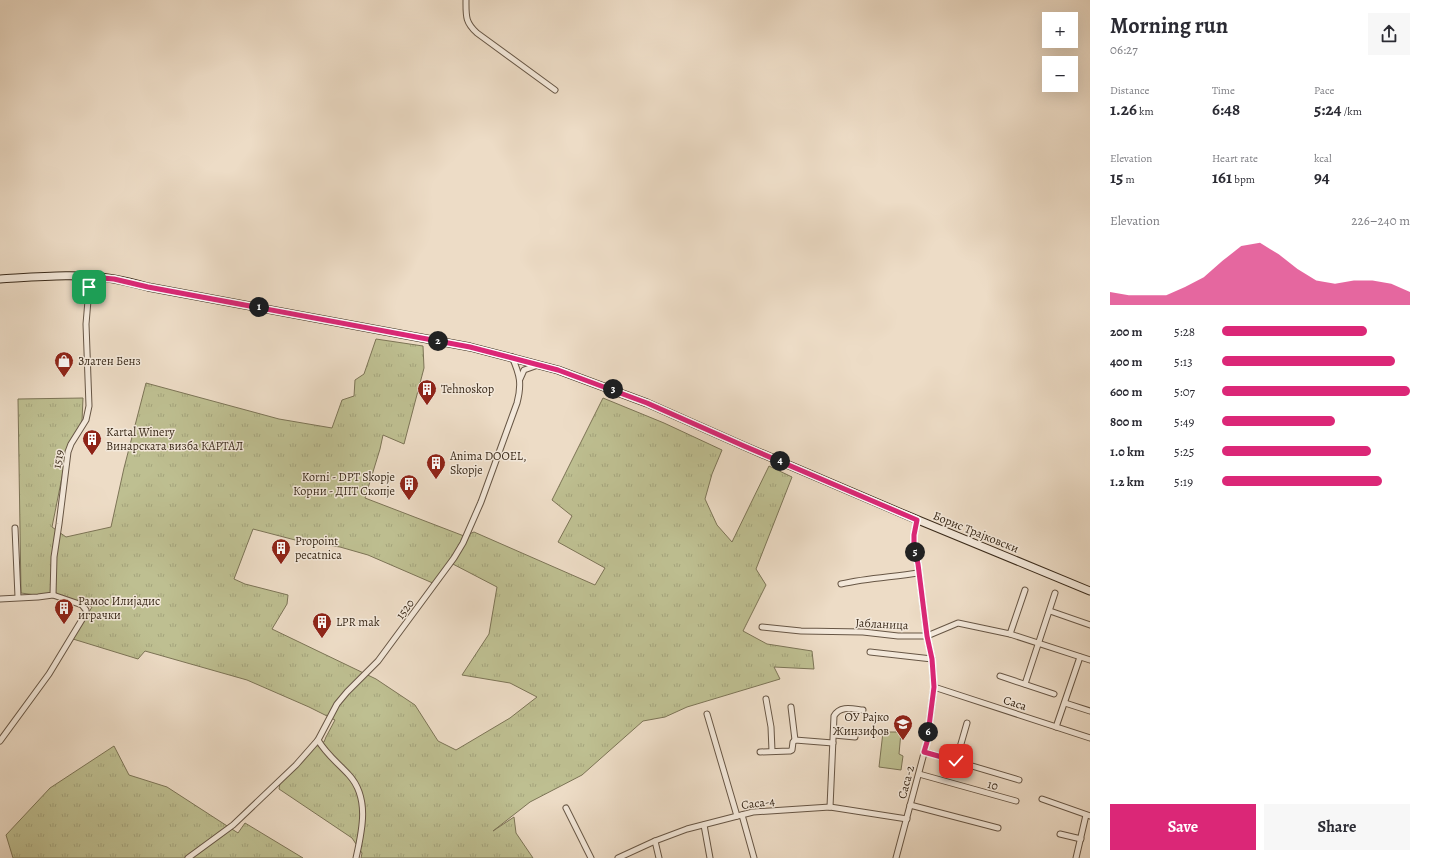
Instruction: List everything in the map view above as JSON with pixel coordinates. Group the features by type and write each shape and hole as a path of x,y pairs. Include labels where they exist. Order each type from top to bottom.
{"main road":[{"name":"Борис Трајковски","path":"0,279 52,277 90,277 114,279 148,287 436,340 512,357 540,365 596,383 647,403 917,520 1090,591"}],"street":[{"path":"466,0 467,19 470,26 477,33 555,90"},
{"name":"1519","path":"53,595 54,557 68,452 71,444 86,420 88,406 86,324 90,277"},
{"name":"1520","path":"188,858 233,825 296,765 318,740 336,704 378,661 454,558 463,543 481,502 520,392 520,380 512,357"},
{"path":"520,380 524,370 540,365"},
{"name":"Саса-2","path":"896,858 927,742 934,687 932,659 927,636 914,541 917,520"},
{"path":"15,528 18,597"},
{"path":"841,584 863,579 918,573"},
{"path":"1010,634 1025,590"},
{"path":"1025,684 1055,593"},
{"path":"0,599 53,595 82,605 86,610 86,613 49,674 0,741"},
{"path":"1050,611 1090,625"},
{"name":"Јабланица","path":"762,627 801,631 863,632 898,636 927,636 958,623 1010,634 1090,660"},
{"path":"870,652 932,659"},
{"path":"1056,727 1080,657"},
{"path":"1000,676 1054,694"},
{"name":"Саса","path":"934,687 1090,738"},
{"path":"766,699 772,727 772,752"},
{"path":"1065,703 1090,711"},
{"path":"760,752 791,751 792,742 795,740 791,707"},
{"path":"830,807 834,716 836,711 843,708 863,710"},
{"path":"707,714 754,858"},
{"path":"956,761 967,723"},
{"path":"834,735 856,737"},
{"path":"318,740 330,757 350,776 362,799 363,806 360,842 356,858"},
{"path":"795,740 833,743"},
{"path":"924,752 1019,780"},
{"name":"10","path":"919,774 1016,802"},
{"path":"1042,799 1088,815 1076,858"},
{"path":"910,805 998,828"},
{"name":"Саса-4","path":"618,858 654,841 687,829 753,812 830,807 907,820"},
{"path":"566,808 591,858"},
{"path":"704,825 710,858"},
{"path":"1060,834 1081,839"},
{"path":"654,841 660,858"}],"green space":[{"path":"376,339 423,346 424,368 404,444 383,435 365,498 464,536 474,532 595,585 605,568 558,542 572,516 552,500 603,398 664,423 722,450 712,474 705,499 717,525 732,542 769,466 792,477 756,569 766,585 743,631 767,644 812,651 814,669 774,667 780,679 687,707 665,717 643,721 582,775 530,802 493,831 514,817 516,833 533,858 361,858 362,853 352,838 279,789 281,777 314,743 324,742 335,720 247,680 145,651 138,659 73,639 92,607 79,601 21,593 18,399 83,398 82,421 65,462 52,527 66,537 111,527 124,468 146,383 279,419 332,428 342,400 354,396 355,380 364,374","holes":["253,529 299,541 340,547 368,555 435,584 449,562 497,587 489,634 462,675 510,683 537,697 510,718 456,750 438,741 415,705 376,679 272,629 287,604 288,595 245,584 234,579"]},
{"path":"883,732 901,732 899,754 903,756 901,770 879,767"},
{"path":"114,746 129,775 167,787 238,833 245,823 303,858 13,858 6,835 50,788"}],"place":[{"name":"Златен Бенз","path":"64,378"},
{"name":"Tehnoskop","path":"427,406"},
{"name":"Kartal Winery Винарската визба КАРТАЛ","path":"92,456"},
{"name":"Anima DOOEL, Skopje","path":"436,480"},
{"name":"Korni - DPT Skopje Корни - ДПТ Скопје","path":"409,501"},
{"name":"Propoint pecatnica","path":"281,565"},
{"name":"Рамос Илијадис играчки","path":"64,625"},
{"name":"LPR mak","path":"322,639"},
{"name":"ОУ Рајко Жинзифов","path":"903,741"}],"route":[{"path":"89,287 90,277 114,279 148,287 436,340 535,363 596,383 647,403 917,520 914,535 914,546 918,564 927,636 932,659 934,687 927,742 924,752 956,761"}]}
